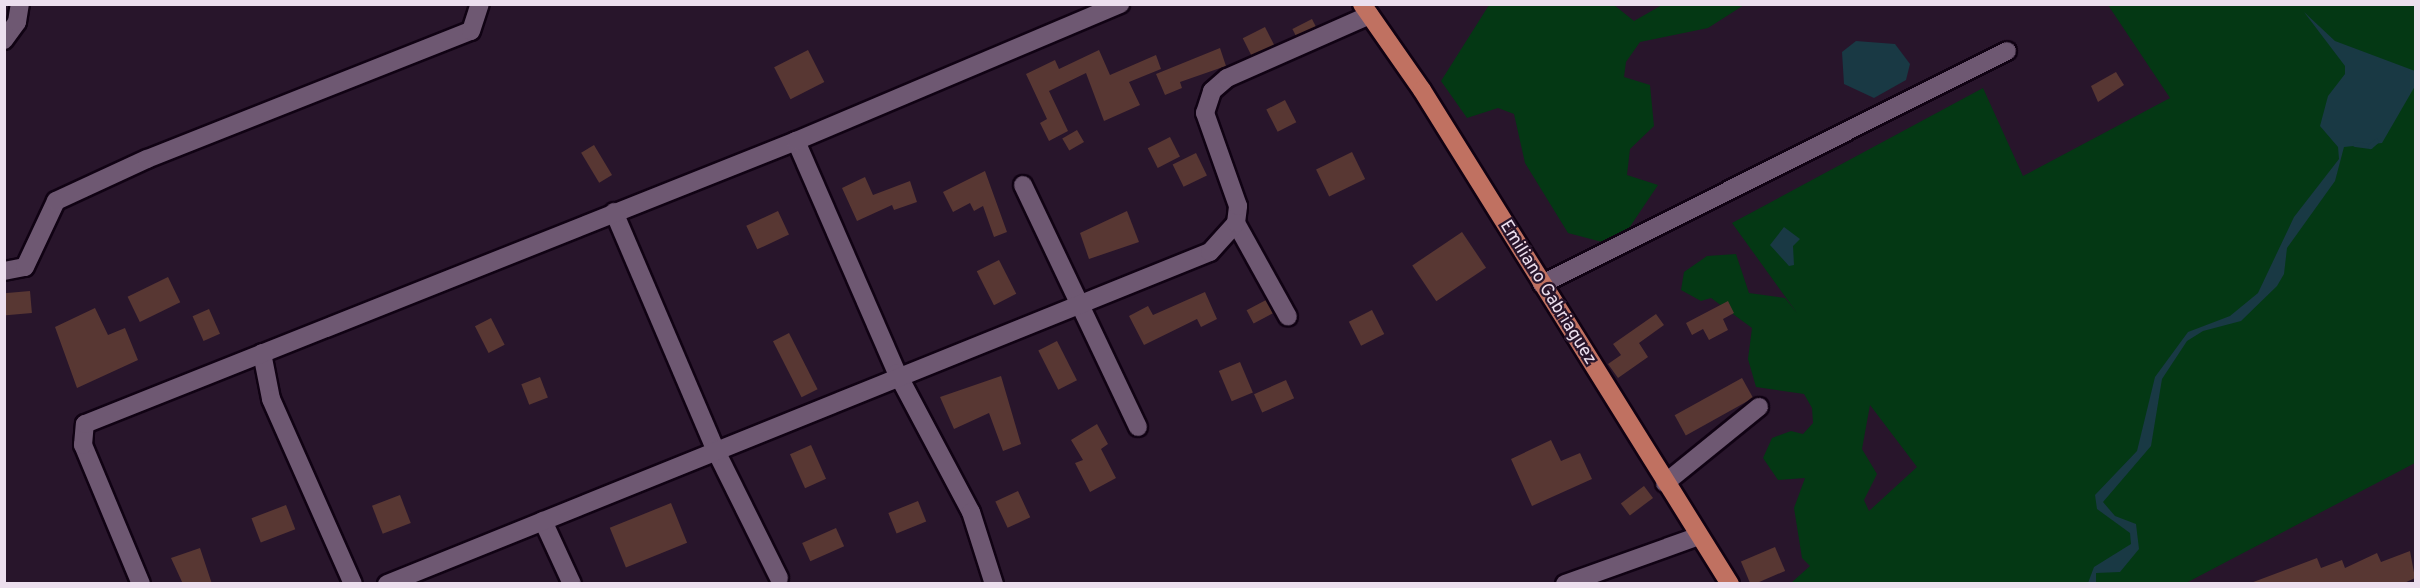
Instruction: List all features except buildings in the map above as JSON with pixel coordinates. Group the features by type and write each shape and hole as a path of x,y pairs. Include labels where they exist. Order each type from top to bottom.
{"main road":[{"name":"Emiliano Gabriaguez","path":"1366,10 1542,284 1730,584"}],"street":[{"path":"4,40 18,22 20,4"},
{"path":"4,271 25,267 56,201 147,159 471,31 480,4"},
{"path":"141,584 83,445 85,424 796,141 1120,4"},
{"path":"387,584 897,373 1210,252 1236,223 1238,206 1205,113 1212,91 1227,78 1366,10"},
{"path":"1542,284 2007,51"},
{"path":"796,141 897,373 971,512 994,584"},
{"path":"1023,185 1082,303 1138,427"},
{"path":"614,212 716,448 779,578"},
{"path":"1236,223 1288,317"},
{"path":"262,354 271,399 353,584"},
{"path":"1665,483 1759,407"},
{"path":"543,521 572,584"},
{"path":"1565,584 1699,536"}],"green space":[{"path":"1489,5 1614,5 1634,21 1662,5 1744,5 1708,28 1640,42 1626,62 1624,77 1650,85 1654,126 1630,149 1627,175 1658,185 1617,246 1568,233 1525,163 1514,114 1498,108 1467,118 1441,81"},
{"path":"2108,5 2415,5 2415,463 2186,583 1791,583 1810,566 1802,558 1794,508 1805,478 1778,480 1763,458 1772,438 1791,431 1803,434 1813,423 1812,408 1804,394 1756,387 1748,359 1752,328 1711,298 1701,301 1681,290 1684,272 1707,256 1736,254 1749,293 1785,298 1797,313 1732,223 1983,88 2023,176 2170,98","holes":["1870,405 1917,467 1869,511 1864,500 1877,474 1862,449"]}],"water":[{"path":"2304,12 2335,41 2415,71 2415,86 2382,143 2344,147 2335,181 2287,248 2284,274 2277,286 2241,321 2203,331 2187,341 2162,379 2151,446 2103,502 2115,516 2136,524 2139,549 2120,572 2096,573 2096,583 2088,583 2094,567 2131,544 2130,533 2097,509 2095,495 2137,451 2155,377 2188,332 2230,316 2258,293 2294,217 2339,159 2338,147 2320,126 2328,96 2345,74 2345,66"},
{"path":"1856,41 1895,44 1910,64 1906,80 1874,98 1844,84 1842,52"},
{"path":"1784,227 1800,239 1793,246 1794,265 1789,266 1770,245"}],"waterway":[{"path":"2355,144 2370,146 2376,141"}]}
